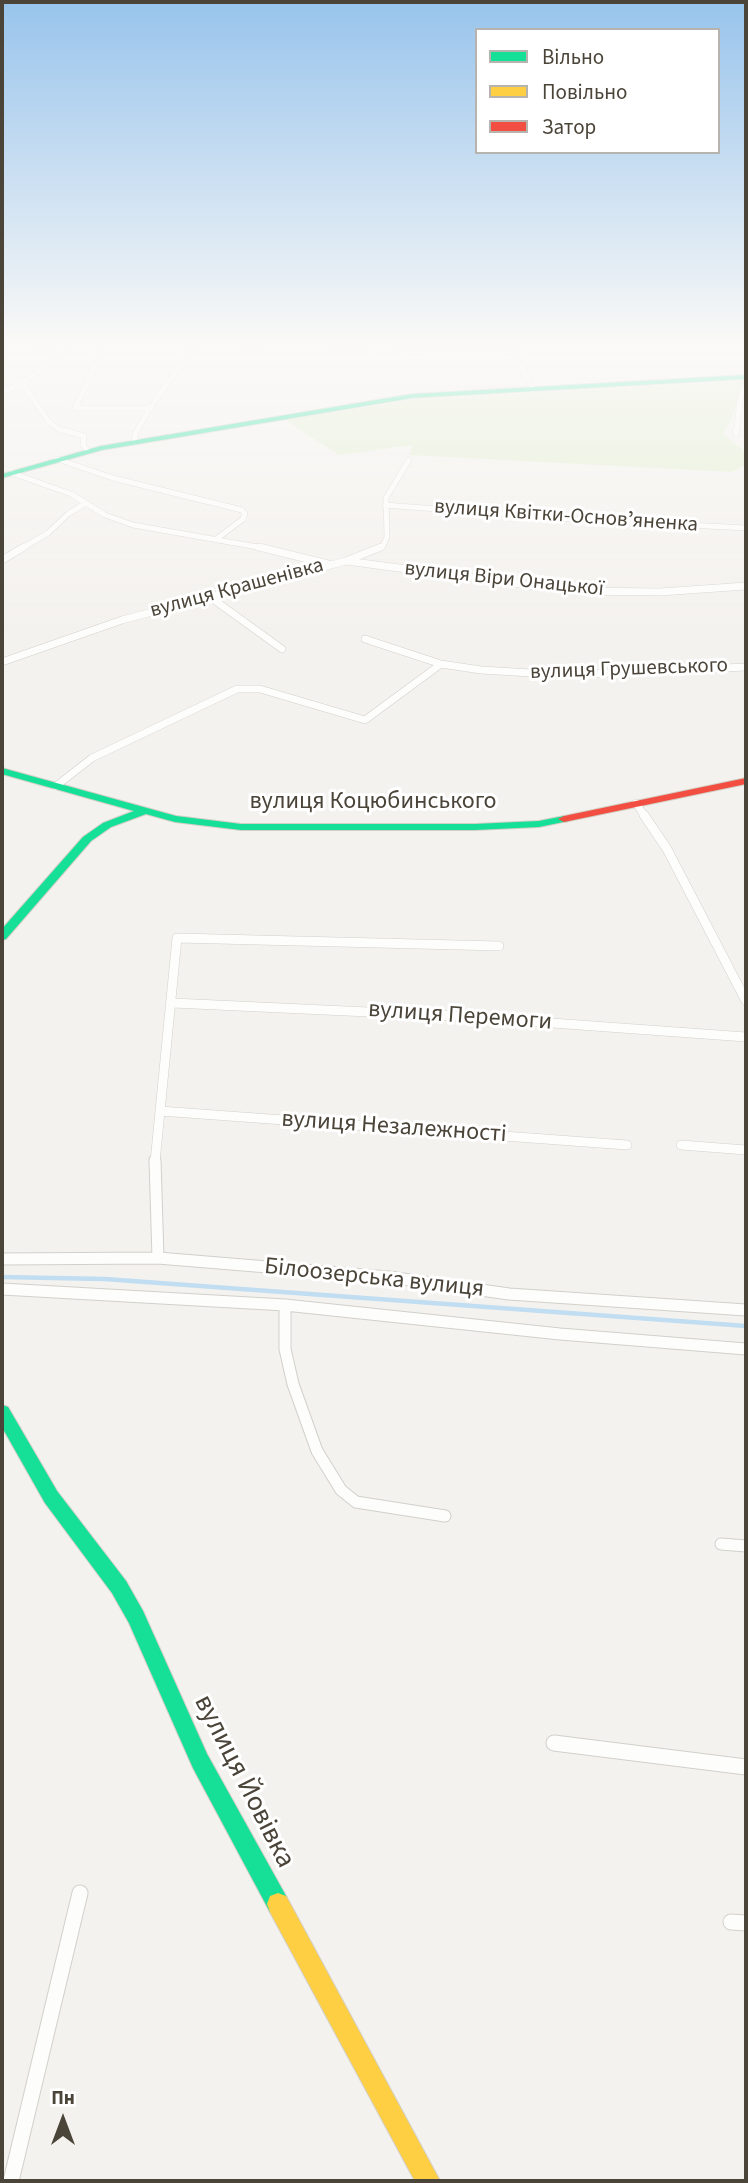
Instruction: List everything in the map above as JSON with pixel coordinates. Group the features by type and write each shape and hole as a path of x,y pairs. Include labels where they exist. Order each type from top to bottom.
{"street":[{"path":"84,443 84,448 88,451"},
{"path":"7,474 88,451 130,443"},
{"path":"57,459 113,478 134,481 242,510 245,514 243,519 215,540"},
{"name":"вулиця Крашенівка","path":"2,662 122,620 346,561 376,550 386,542 386,499 409,460"},
{"path":"7,474 86,503 105,515 133,526 287,552 330,564"},
{"path":"2,560 48,533 68,514 86,503"},
{"name":"вулиця Квітки-Основʼяненка","path":"386,505 553,518 746,528"},
{"name":"вулиця Віри Онацької","path":"346,561 504,584 573,591 660,592 746,586"},
{"path":"210,597 282,649"},
{"name":"вулиця Грушевського","path":"365,639 441,664 481,670 565,676 746,667"},
{"path":"56,786 92,758 237,689 260,689 365,720 441,664"},
{"name":"вулиця Коцюбинського","path":"2,771 198,824 241,827 475,827 540,824 746,781"},
{"path":"636,803 667,849 746,1001"},
{"path":"3,932 87,839 107,825 144,811"},
{"path":"158,1258 155,1158 173,1003 177,938 499,946"},
{"name":"вулиця Перемоги","path":"173,1003 429,1014 746,1037"},
{"name":"вулиця Незалежності","path":"160,1111 627,1145"},
{"path":"681,1145 746,1150"},
{"name":"Білоозерська вулиця","path":"2,1259 158,1258 389,1277 509,1294 746,1310"},
{"name":"Білоозерська вулиця","path":"2,1289 285,1305 560,1334 746,1349"},
{"path":"285,1305 285,1349 293,1384 317,1451 341,1490 356,1502 445,1516"},
{"name":"вулиця Йовівка","path":"2,1412 51,1497 119,1587 136,1617 200,1761 428,2181"},
{"path":"722,1544 746,1546"},
{"path":"554,1743 746,1767"},
{"path":"11,2181 80,1893"}],"green space":[{"path":"320,443 734,443 746,452 746,464 732,472 409,455 413,445 339,455"}],"waterway":[{"path":"2,1277 105,1279 746,1326"}],"traffic: fast":[{"path":"2,476 101,448 132,443"},
{"path":"2,771 175,819 241,827 475,827 539,824 564,819"},
{"path":"2,936 87,839 107,825 144,811"},
{"path":"2,1412 51,1497 119,1587 136,1617 200,1761 278,1904"}],"traffic: slow":[{"path":"278,1904 428,2181"}],"traffic: jam":[{"path":"564,819 746,781"}]}
